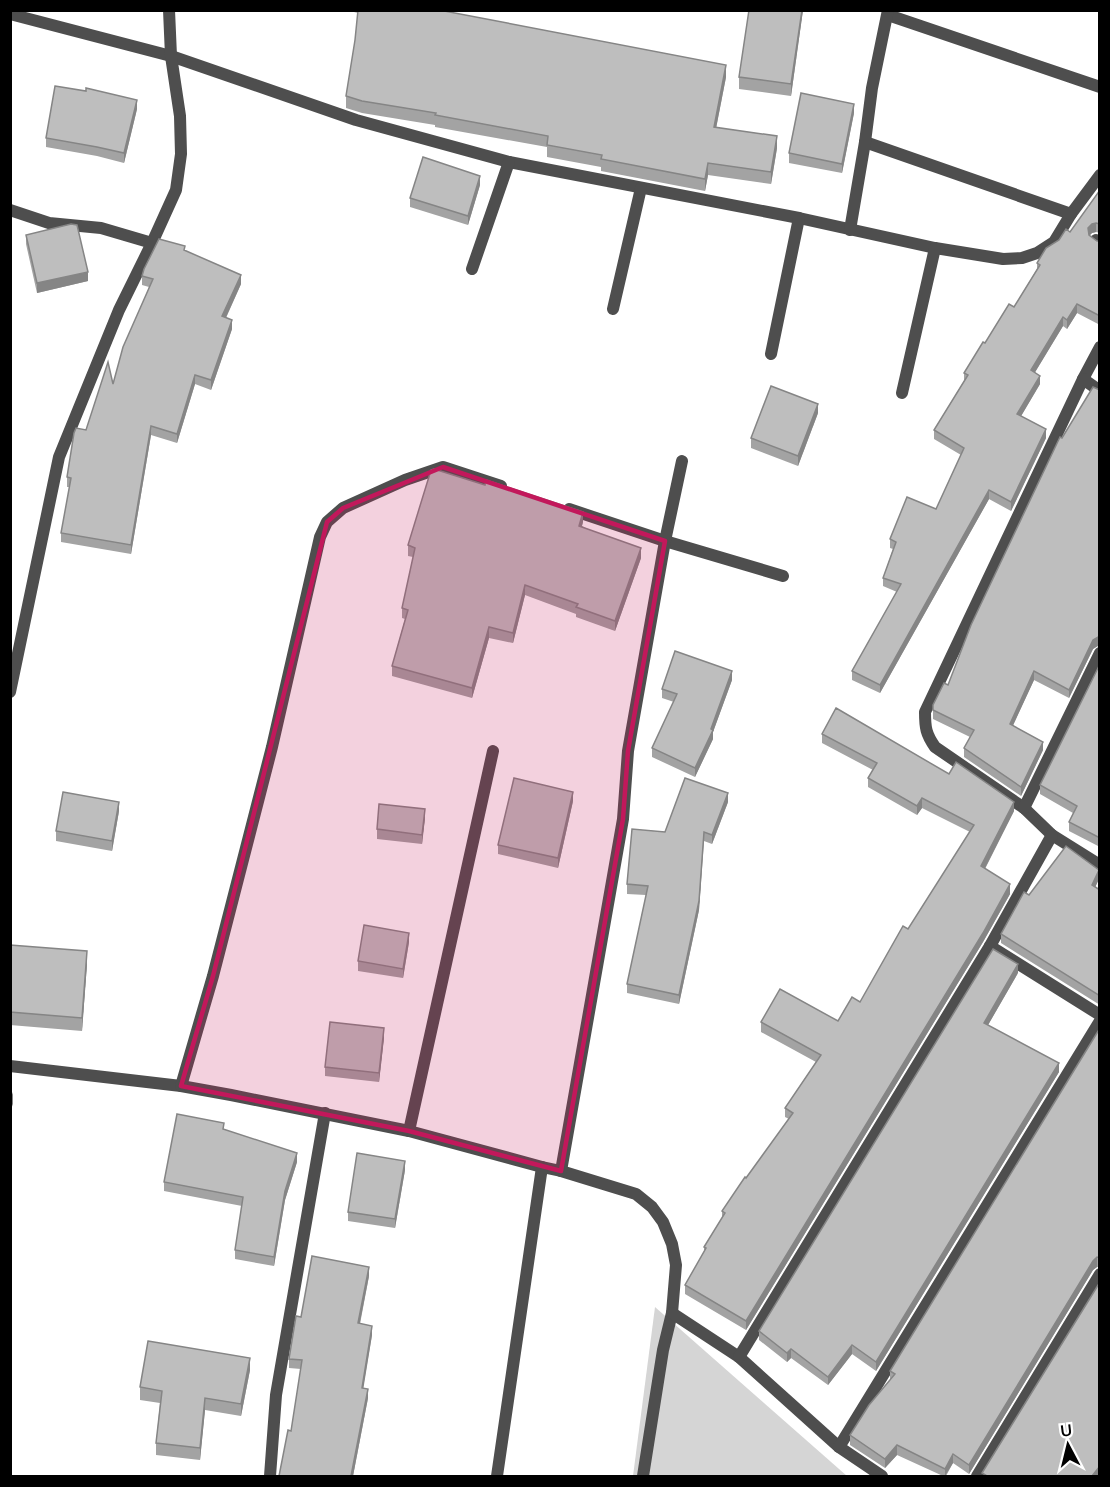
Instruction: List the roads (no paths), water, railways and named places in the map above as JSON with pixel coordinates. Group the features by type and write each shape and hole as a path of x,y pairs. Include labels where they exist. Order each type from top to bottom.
{"street":[{"path":"10,692 14,656 59,457 119,310 176,190 181,154 180,116 171,56 169,10"},
{"path":"850,230 872,88 888,13 1100,87"},
{"path":"10,14 171,56 356,120 509,162 1003,260 1022,258 1037,253 1054,242 1071,214 1100,175"},
{"path":"865,142 1071,214"},
{"path":"472,270 509,162"},
{"path":"613,309 641,188"},
{"path":"10,210 49,223 101,228 152,243"},
{"path":"771,354 799,218"},
{"path":"902,393 935,248"},
{"path":"1100,347 925,712 928,737 935,747 1024,808 1052,835 1100,865"},
{"path":"1083,379 1100,391"},
{"path":"561,1171 624,819 628,751 665,541 682,461"},
{"path":"181,1086 213,976 272,747 320,537 327,522 343,508 405,480 443,467 509,489"},
{"path":"554,504 665,541 783,576"},
{"path":"1024,808 1100,653"},
{"path":"409,1131 494,751"},
{"path":"739,1357 990,946 1052,835"},
{"path":"990,946 1100,1015"},
{"path":"838,1447 1100,1021"},
{"path":"10,1066 181,1086 325,1113 409,1131 561,1171 636,1194 652,1207 663,1222 672,1244 676,1265 672,1313 663,1350 643,1476"},
{"path":"270,1476 276,1395 325,1113"},
{"path":"497,1476 542,1167"},
{"path":"977,1476 1100,1274"},
{"path":"672,1313 739,1357 838,1447 882,1476"}]}
